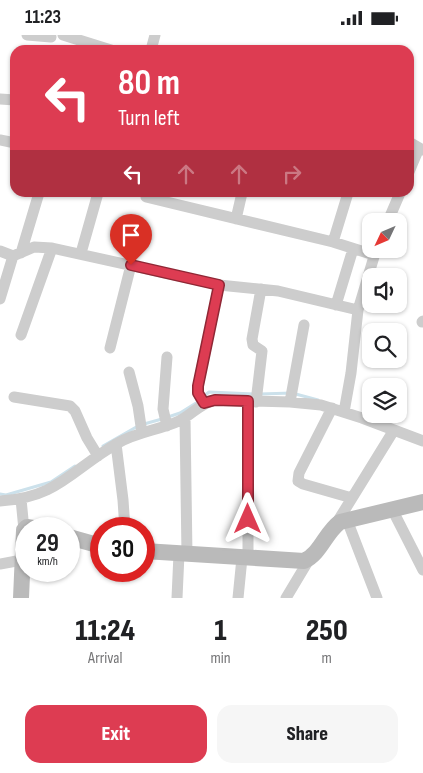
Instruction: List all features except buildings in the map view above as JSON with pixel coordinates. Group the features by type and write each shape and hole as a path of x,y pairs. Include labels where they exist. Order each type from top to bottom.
{"street":[{"path":"27,35 57,36 92,45"},
{"path":"0,299 38,197"},
{"path":"81,253 97,197"},
{"path":"146,197 362,250"},
{"path":"236,219 241,197"},
{"path":"333,242 347,197"},
{"path":"391,213 398,197"},
{"path":"0,251 17,255 34,247 52,248 219,285 262,289 358,310"},
{"path":"21,335 52,248"},
{"path":"336,305 353,249"},
{"path":"345,408 358,310 373,258"},
{"path":"110,348 131,265"},
{"path":"202,400 198,386 219,285"},
{"path":"238,598 245,558 254,398 262,351 253,345 252,339 262,289"},
{"path":"291,397 304,325"},
{"path":"165,420 167,357"},
{"path":"130,371 141,427"},
{"path":"14,397 70,406 75,411 95,452"},
{"path":"0,501 21,499 56,487 95,452 116,444 141,427 165,420 185,418 202,400 291,397 332,408 345,408 423,441"},
{"path":"332,408 299,473 298,481 352,498"},
{"path":"176,598 183,555 185,418"},
{"path":"286,598 310,558 341,523 352,498 394,430"},
{"path":"116,444 124,517"},
{"path":"21,499 27,517"},
{"path":"341,523 423,502"},
{"path":"392,509 423,570"},
{"path":"341,523 377,598"},
{"path":"155,552 298,561 310,558"},
{"path":"0,564 15,561"},
{"path":"22,582 22,598"}],"waterway":[{"path":"203,397 209,392 254,394"},
{"path":"260,394 292,393 318,400"},
{"path":"168,417 180,413 196,403"},
{"path":"144,424 162,419"},
{"path":"103,446 138,426"},
{"path":"0,494 6,495 51,482 75,466"}],"route":[{"path":"131,265 219,285 198,393 204,403 215,400 248,401 248,519"}]}
